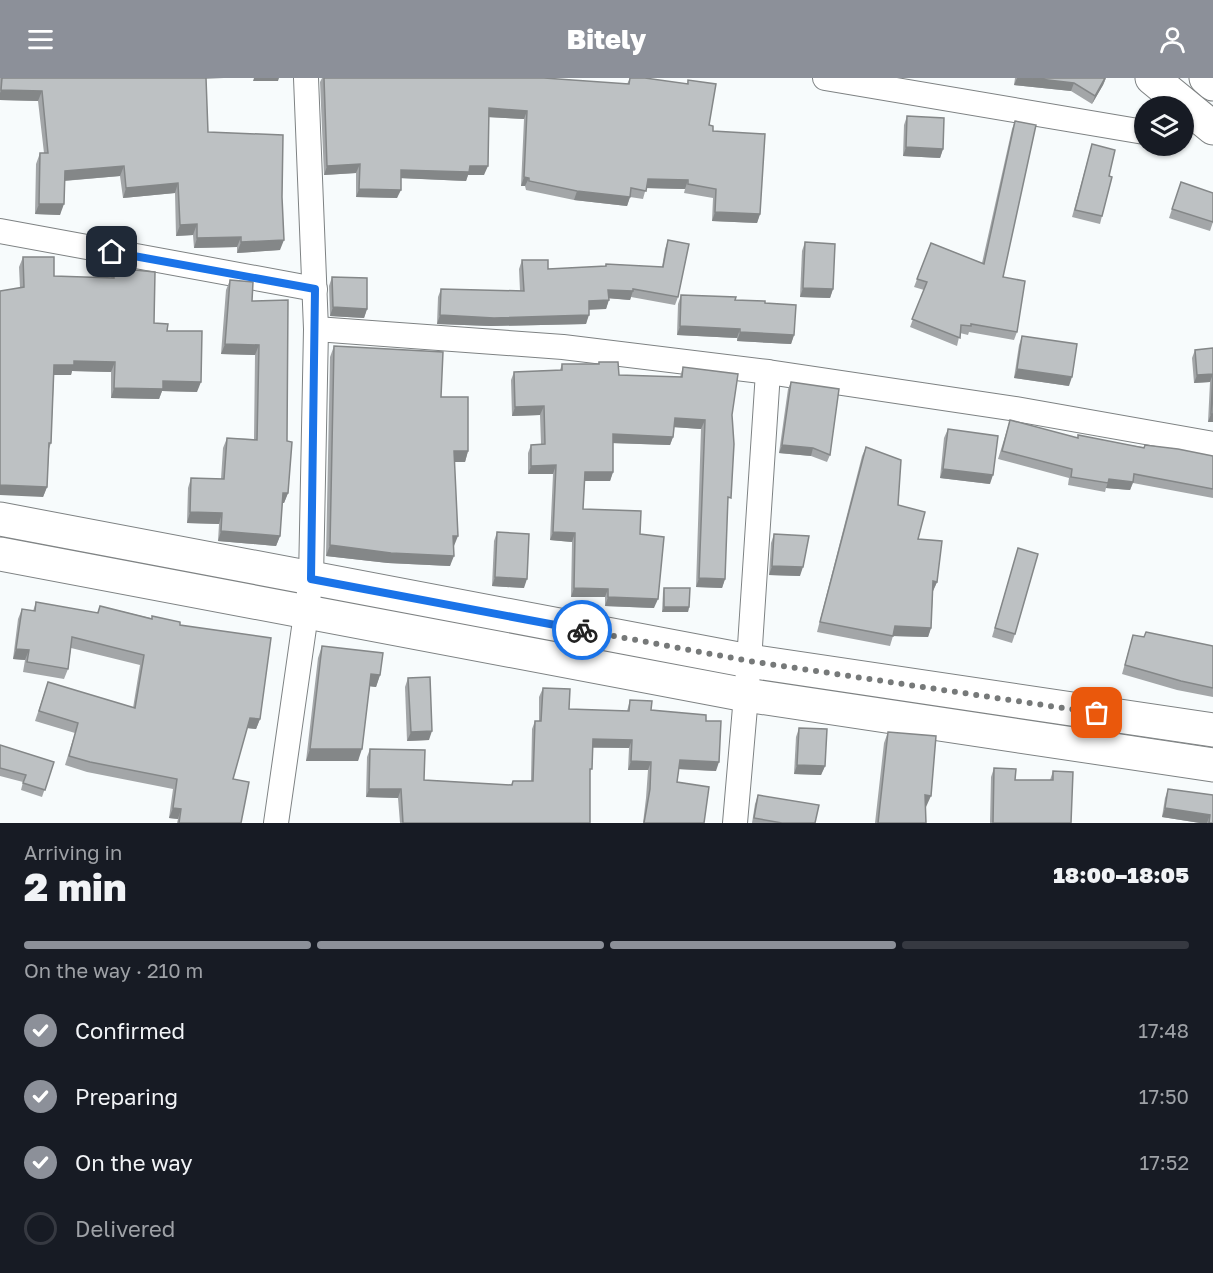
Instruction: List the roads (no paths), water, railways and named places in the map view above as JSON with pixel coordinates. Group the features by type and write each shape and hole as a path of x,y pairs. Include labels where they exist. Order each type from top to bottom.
{"street":[{"path":"276,823 311,579 316,329 306,78"},
{"path":"825,78 1134,130"},
{"path":"1152,78 1198,122"},
{"path":"1206,78 1213,84"},
{"path":"0,231 315,289"},
{"path":"316,329 563,347 768,372 1016,409 1213,444"},
{"path":"735,823 749,661 768,372"},
{"path":"0,519 749,661 1213,730"},
{"path":"0,554 746,695 1213,765"}]}
